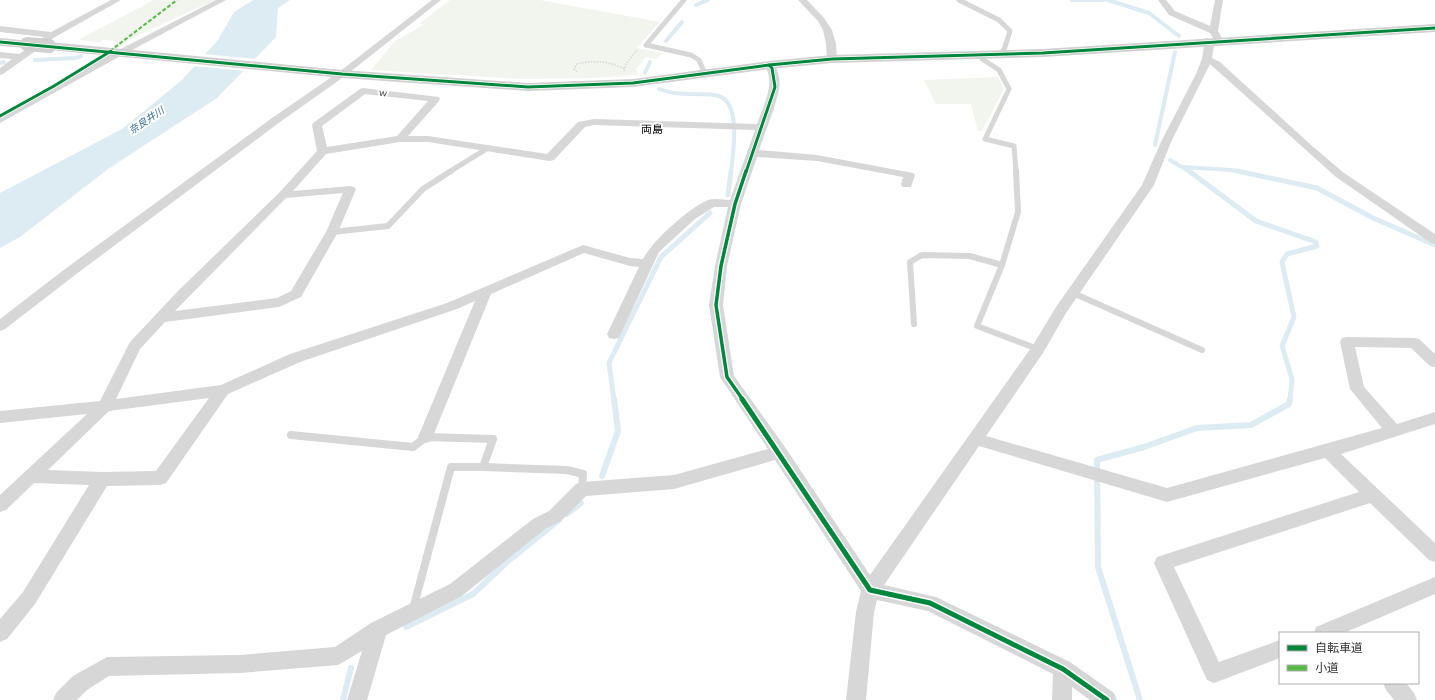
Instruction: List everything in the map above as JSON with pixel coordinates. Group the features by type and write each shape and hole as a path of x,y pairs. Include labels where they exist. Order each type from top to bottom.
{"street":[{"path":"0,72 20,57 117,0"},
{"path":"0,120 222,0"},
{"path":"0,326 437,0"},
{"path":"802,0 825,24 831,44 830,54 832,59"},
{"path":"1162,0 1172,13 1213,38"},
{"path":"856,700 865,612 870,590 1038,349 1047,332 1073,293 1148,185 1166,142 1201,74 1207,59 1209,46 1213,38 1219,0"},
{"path":"0,29 122,53 339,73 497,86 528,87 633,83 769,64 832,59 1094,50 1213,38 1435,28"},
{"path":"0,42 27,44 50,40"},
{"path":"0,55 20,57"},
{"path":"1207,59 1217,64 1307,147 1340,175 1435,240"},
{"path":"769,64 772,68 775,87 760,126 735,204 721,266 716,305 727,377 870,590 930,603 1063,669 1107,700"},
{"name":"ｗ","path":"323,151 317,125 363,90 435,99 400,138"},
{"path":"0,505 106,406 135,346 183,294 283,195 323,151 400,138 428,139 550,158 582,124 594,122 760,126"},
{"path":"752,153 816,158 909,175 907,185"},
{"path":"161,318 279,302 296,294 332,232 350,189 283,195"},
{"path":"614,334 654,250 691,216 712,203 735,204"},
{"path":"0,417 106,406 223,390 295,358 452,306 583,249 630,262 647,263"},
{"path":"426,437 485,292"},
{"path":"1394,431 1357,389 1347,342 1414,343 1435,362"},
{"path":"32,476 102,479 160,478 223,390"},
{"path":"976,439 1168,495 1328,451 1394,431 1432,422"},
{"path":"1328,451 1373,496 1435,554"},
{"path":"63,700 80,683 107,667 240,664 338,656 378,629 456,590 539,524 555,516 582,489 674,482 778,452"},
{"path":"0,633 29,598 102,479"},
{"path":"1279,649 1214,673 1163,563 1373,496"},
{"path":"1330,632 1349,629 1435,585"},
{"path":"357,700 378,629"},
{"path":"1062,700 1063,669"},
{"path":"1394,684 1407,700"}],"lane":[{"path":"684,0 646,45 691,55 698,60 705,74"},
{"path":"959,0 995,17 1005,24 1010,31 1004,50 998,54"},
{"path":"980,54 982,59 999,70 1009,89 985,139 1014,146 1018,212 1002,265 977,326 1038,349"},
{"path":"332,232 388,226 423,189 488,148"},
{"path":"914,324 910,262 922,255 970,256 1002,265"},
{"path":"1073,293 1202,350"},
{"path":"291,435 412,447 426,437 493,439 483,467"},
{"path":"413,612 451,467 567,470 583,474 582,489"}],"path":[{"path":"622,73 625,70 626,64 634,53 646,45"},
{"path":"578,73 574,69 577,64 588,61 602,61 617,64 625,70"}],"shaded area":[{"path":"154,0 215,0 136,36 119,47 113,46 117,41 103,40 99,42 78,40"},
{"path":"450,0 540,0 660,22 637,48 662,53 657,59 646,57 636,69 638,75 591,78 522,79 371,70 395,41 423,25 420,23"},
{"path":"998,77 1004,89 982,131 978,131 971,104 936,104 924,80"}],"water":[{"name":"奈良井川","path":"253,0 290,0 278,8 276,37 217,98 108,169 20,237 0,248 0,193 122,129 182,80 218,40 234,12"}],"pier":[{"path":"203,54 257,59 246,71 192,66"}],"waterway":[{"path":"696,5 708,0"},
{"path":"1072,0 1104,0"},
{"path":"1108,0 1149,13 1179,36"},
{"path":"666,41 682,22"},
{"path":"1155,145 1175,52"},
{"path":"35,60 75,58 81,56"},
{"path":"0,63 4,62"},
{"path":"645,73 650,62"},
{"path":"659,89 679,93 714,95 723,98 729,105 733,115 734,140 731,172"},
{"path":"1170,160 1190,172"},
{"path":"1183,167 1240,172"},
{"path":"728,195 731,171"},
{"path":"1189,171 1256,221 1316,242 1317,246 1287,254 1282,262 1294,317 1282,346 1292,379 1290,400"},
{"path":"1240,172 1317,188 1373,218 1435,245"},
{"path":"614,400 609,363 661,257 710,213"},
{"path":"602,476 618,431 614,399"},
{"path":"1140,700 1098,567 1097,460 1144,447 1197,428 1251,425 1289,404 1290,399"},
{"path":"567,514 581,503"},
{"path":"406,627 473,594 507,562 559,520"},
{"path":"343,700 351,668"}],"marked path":[{"path":"110,51 177,0"}],"cycle path":[{"path":"0,42 342,74 528,87 633,83 769,65 832,59 1043,53 1435,28"},
{"path":"0,116 54,86 111,51"},
{"path":"769,65 772,68 775,87 735,204 721,266 716,305 727,377 779,452 870,590 930,603 1063,669 1107,700"}],"district":[{"name":"両島","path":"652,129"}]}
